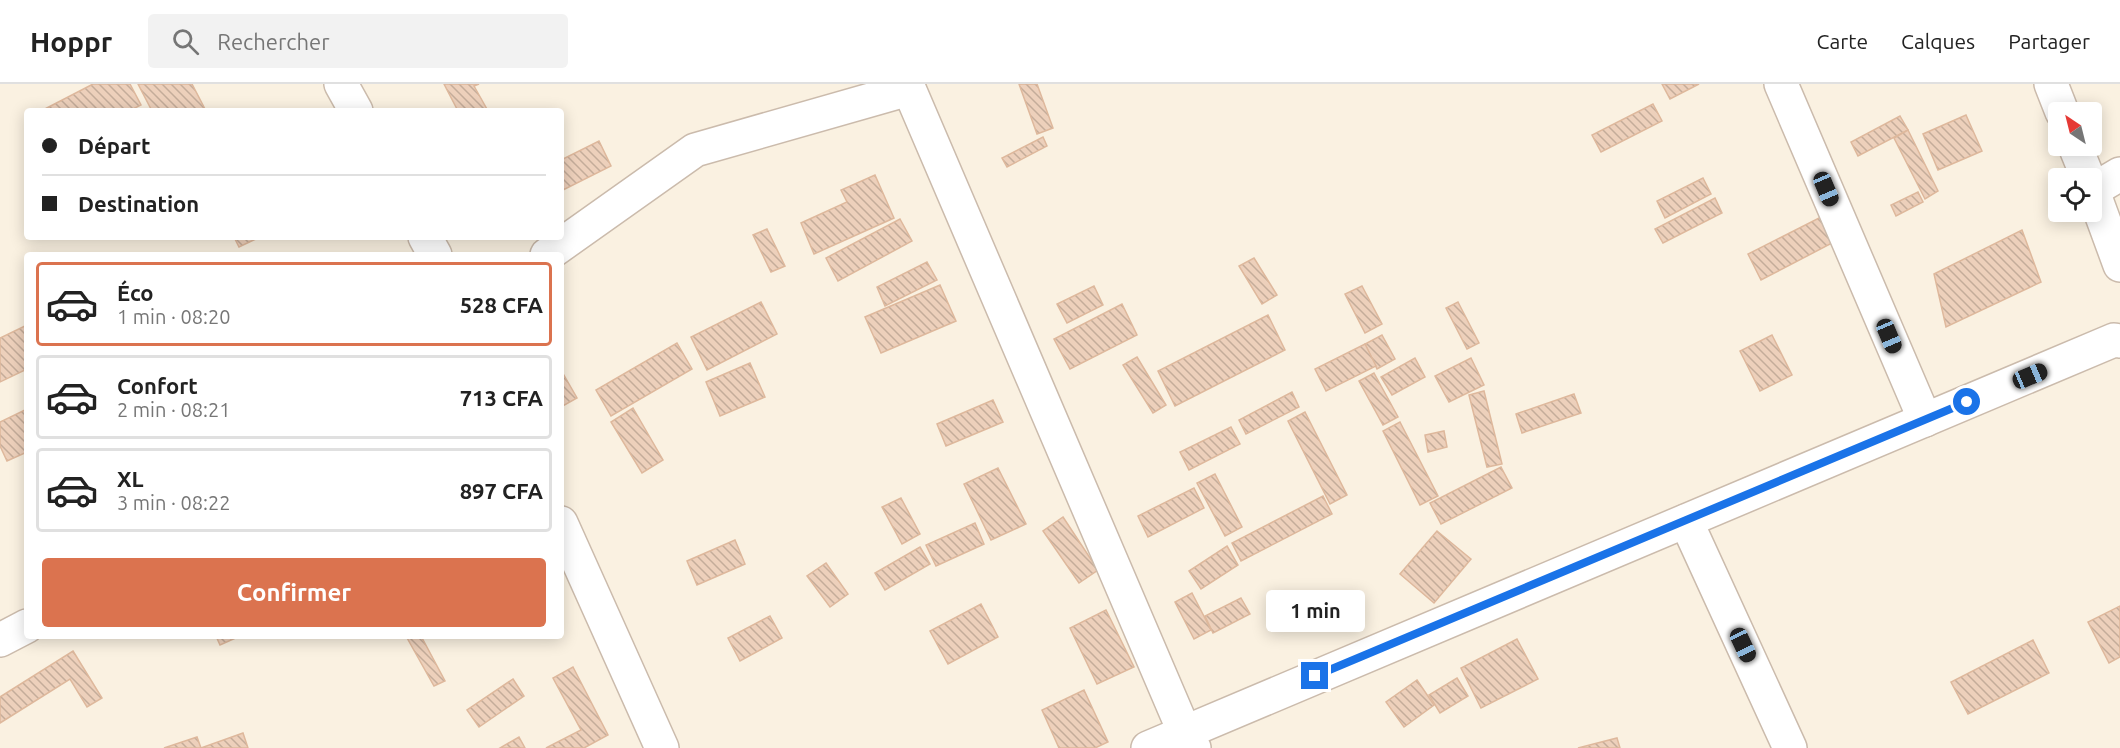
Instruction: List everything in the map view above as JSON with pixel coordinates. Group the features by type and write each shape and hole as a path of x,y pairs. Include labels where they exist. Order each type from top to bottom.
{"street":[{"path":"341,84 354,108"},
{"path":"1781,84 1925,420"},
{"path":"2050,84 2058,102"},
{"path":"551,252 695,150 908,86 1189,740"},
{"path":"2102,197 2120,265"},
{"path":"1148,748 1189,740 1686,521 1925,420 2118,342"},
{"path":"1686,521 1790,748"},
{"path":"564,530 662,748"},
{"path":"0,640 24,628"}],"building":[{"path":"93,84 130,84 141,105 135,108 47,108"},
{"path":"138,84 192,84 204,108 150,108"},
{"path":"444,84 479,84 474,86 486,108 456,108"},
{"path":"1019,84 1037,84 1053,128 1037,134"},
{"path":"1662,84 1699,84 1670,99"},
{"path":"1653,104 1662,121 1601,152 1592,135"},
{"path":"1966,115 1982,151 1938,170 1923,134"},
{"path":"1900,116 1908,130 1858,156 1851,142"},
{"path":"1908,130 1938,191 1925,199 1894,138"},
{"path":"1043,137 1047,146 1007,167 1002,158"},
{"path":"599,141 611,166 564,190 564,158"},
{"path":"875,175 894,218 814,254 801,223 847,202 841,190"},
{"path":"1703,178 1711,194 1665,218 1657,201"},
{"path":"1918,192 1923,202 1896,216 1891,205"},
{"path":"1715,198 1722,213 1663,243 1655,229"},
{"path":"1821,217 1834,242 1761,280 1748,254"},
{"path":"900,219 912,241 838,281 826,258"},
{"path":"767,229 785,266 771,272 753,235"},
{"path":"2022,230 2041,282 1946,327 1934,274"},
{"path":"236,240 254,240 239,247"},
{"path":"1254,258 1277,295 1262,304 1239,266"},
{"path":"927,262 937,280 885,306 877,287"},
{"path":"940,285 956,321 881,353 865,317"},
{"path":"1094,286 1103,305 1067,323 1057,304"},
{"path":"1362,286 1382,324 1365,333 1345,294"},
{"path":"761,302 777,334 707,370 691,337"},
{"path":"1458,302 1479,343 1467,349 1446,308"},
{"path":"1122,304 1137,335 1070,369 1054,339"},
{"path":"1268,315 1285,350 1175,406 1158,371"},
{"path":"24,326 24,370 0,382 0,338"},
{"path":"1382,335 1395,359 1377,369 1365,344"},
{"path":"1772,335 1792,375 1760,391 1740,351"},
{"path":"677,343 692,369 611,416 596,390"},
{"path":"1365,344 1376,366 1326,391 1315,369"},
{"path":"1137,357 1166,405 1153,413 1123,365"},
{"path":"1415,358 1425,377 1392,395 1381,377"},
{"path":"1471,358 1484,385 1449,402 1435,376"},
{"path":"750,363 765,397 720,416 706,382"},
{"path":"1374,373 1398,417 1383,425 1359,381"},
{"path":"564,375 577,398 564,405"},
{"path":"1484,391 1502,464 1487,467 1469,395"},
{"path":"1292,392 1299,407 1246,434 1239,420"},
{"path":"1574,394 1581,413 1522,433 1516,414"},
{"path":"993,400 1003,422 946,446 937,424"},
{"path":"633,408 663,460 642,473 611,422"},
{"path":"24,410 24,453 7,461 0,446 0,422"},
{"path":"1305,412 1347,495 1330,504 1288,421"},
{"path":"1400,422 1438,496 1420,505 1383,431"},
{"path":"1231,427 1240,444 1189,470 1180,452"},
{"path":"1444,431 1447,447 1428,452 1425,435"},
{"path":"1501,467 1512,488 1441,524 1430,503"},
{"path":"998,468 1026,524 991,540 964,484"},
{"path":"1215,474 1242,527 1225,536 1197,483"},
{"path":"1194,488 1204,508 1148,537 1138,516"},
{"path":"1323,496 1332,514 1241,561 1232,543"},
{"path":"901,498 920,534 902,544 882,507"},
{"path":"1063,517 1098,570 1079,583 1043,531"},
{"path":"975,523 984,544 936,566 926,545"},
{"path":"1437,531 1471,559 1434,603 1400,574"},
{"path":"735,540 745,564 697,585 687,561"},
{"path":"1227,546 1238,565 1201,589 1189,571"},
{"path":"920,547 930,564 885,590 875,573"},
{"path":"826,563 848,594 830,607 807,576"},
{"path":"1192,593 1211,630 1194,639 1175,602"},
{"path":"1241,598 1250,614 1213,633 1205,616"},
{"path":"981,604 998,637 948,664 930,631"},
{"path":"2120,606 2120,657 2109,663 2088,622"},
{"path":"1106,610 1134,667 1097,684 1070,628"},
{"path":"770,616 782,638 740,661 728,638"},
{"path":"217,639 233,639 220,645"},
{"path":"408,639 423,639 445,681 434,686"},
{"path":"1517,639 1538,679 1481,708 1461,668"},
{"path":"2033,640 2049,673 1968,714 1951,682"},
{"path":"73,651 102,698 87,707 70,679 0,723 0,697"},
{"path":"573,667 608,735 584,748 546,748 581,730 553,678"},
{"path":"1457,678 1468,696 1440,713 1429,695"},
{"path":"513,679 524,696 479,727 467,710"},
{"path":"1417,680 1434,705 1404,727 1386,702"},
{"path":"1084,690 1108,742 1095,748 1059,748 1042,710"},
{"path":"243,733 248,748 201,748"},
{"path":"197,737 201,748 164,748"},
{"path":"519,737 525,748 500,748"},
{"path":"1617,738 1620,748 1578,748"}],"route":[{"path":"1315,676 1967,402"}]}
